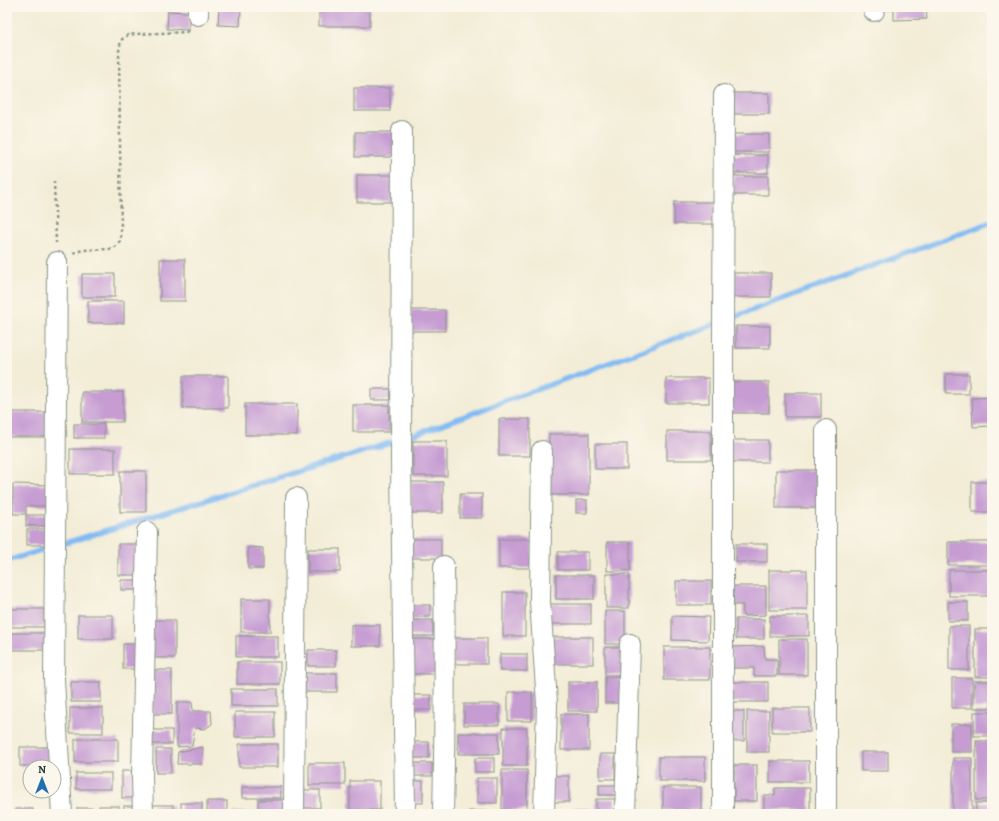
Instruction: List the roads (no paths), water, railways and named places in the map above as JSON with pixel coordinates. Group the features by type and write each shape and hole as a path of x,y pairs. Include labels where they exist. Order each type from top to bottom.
{"street":[{"path":"723,814 722,337 724,95"},
{"path":"402,131 401,459 405,814"},
{"path":"56,262 54,680 62,814"},
{"path":"826,430 826,814"},
{"path":"542,451 540,601 547,703 544,814"},
{"path":"294,814 296,498"},
{"path":"143,814 142,761 147,532"},
{"path":"443,814 446,651 444,566"},
{"path":"625,814 630,644"}],"waterway":[{"path":"405,438 992,222"},
{"path":"59,545 397,441"},
{"path":"7,562 51,547"}]}
